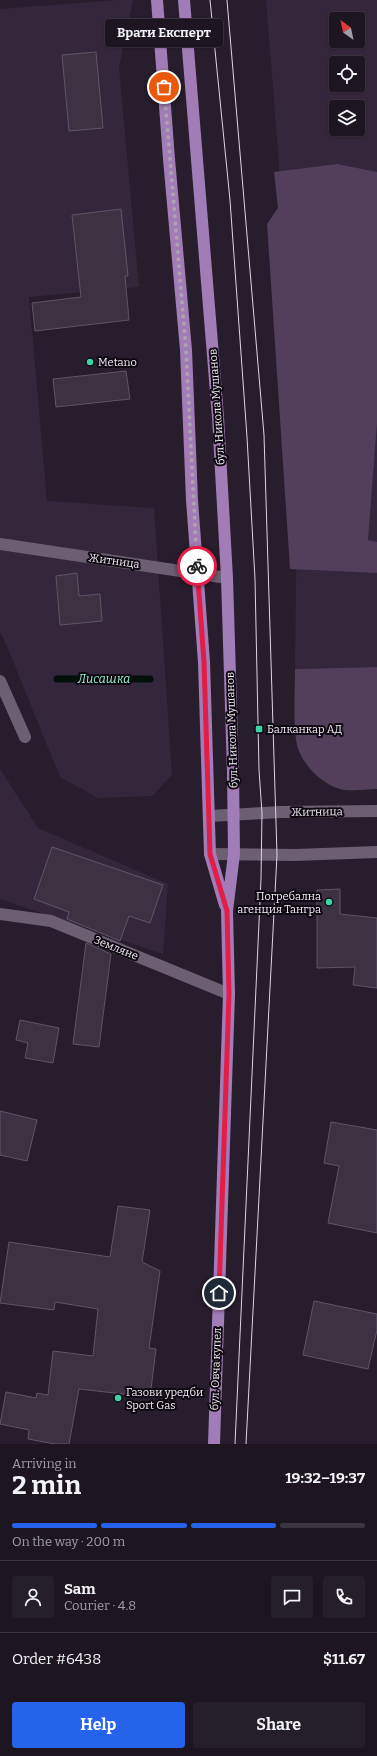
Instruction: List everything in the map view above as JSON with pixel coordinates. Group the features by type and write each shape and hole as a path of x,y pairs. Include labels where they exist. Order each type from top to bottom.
{"main road":[{"path":"157,0 186,350 192,500 204,662 209,816"},
{"name":"бул. Никола Мушанов","path":"184,0 218,417 227,578 234,815"},
{"name":"бул. Овча купел","path":"214,1444 229,994 227,911 234,854 234,815"},
{"name":"бул. Овча купел","path":"209,816 210,854 227,911"}],"street":[{"name":"Житница","path":"0,544 227,578"},
{"path":"0,681 25,737"},
{"name":"Житница","path":"209,816 377,811"},
{"path":"210,854 295,855 377,852"},
{"name":"Земляне","path":"0,914 51,921 229,994"}],"shaded area":[{"path":"133,0 119,68 139,287 29,297 47,501 154,508 172,775 152,796 98,798 60,777 0,632 0,9"},
{"path":"266,0 377,0 377,667 295,669 298,404"},
{"path":"337,164 377,172 377,423 368,540 377,542 377,573 290,569 267,224 278,208 274,172"},
{"path":"377,667 377,789 340,789 325,782 311,770 301,756 298,748 296,740 294,704 295,669"},
{"path":"0,769 38,828 168,884 163,954 0,899"}],"building":[{"path":"96,52 103,128 69,131 62,55"},
{"path":"121,209 128,276 125,276 129,320 35,331 32,303 81,297 72,215"},
{"path":"126,371 130,399 56,407 53,379"},
{"path":"77,573 79,596 100,594 102,621 60,625 56,576"},
{"path":"52,847 163,885 150,923 129,916 120,941 67,919 69,912 34,899"},
{"path":"340,889 340,914 377,918 377,988 353,985 355,967 317,968 317,890"},
{"path":"86,943 111,954 99,1047 73,1044"},
{"path":"20,1020 59,1028 53,1063 25,1058 28,1043 16,1040"},
{"path":"0,1111 37,1120 27,1161 0,1155"},
{"path":"331,1122 377,1130 377,1233 328,1223 339,1166 324,1163"},
{"path":"118,1206 150,1210 142,1262 160,1271 149,1348 156,1349 150,1397 79,1389 69,1444 55,1444 28,1439 29,1430 0,1424 6,1392 36,1398 37,1393 48,1395 53,1351 93,1356 98,1309 55,1302 54,1310 0,1303 9,1242 110,1257"},
{"path":"314,1301 377,1314 377,1330 368,1369 303,1355"}],"waterway":[{"name":"Лисашка","path":"57,679 150,679"}],"tram line":[{"path":"210,0 230,200 247,437 255,579 259,770 262,813 261,879 235,1444"},
{"path":"227,0 264,435 277,855 246,1444"}],"way so far":[{"path":"164,87 186,350 192,500 197,566"}],"place":[{"name":"Врати Експерт","path":"164,87"},
{"name":"Metano","path":"90,362"},
{"name":"Балканкар АД","path":"259,729"},
{"name":"Погребална агенция Тангра","path":"329,902"},
{"name":"Газови уредби Sport Gas","path":"118,1398"}],"route":[{"path":"197,566 204,662 210,854 227,911 229,967 219,1293"}]}
